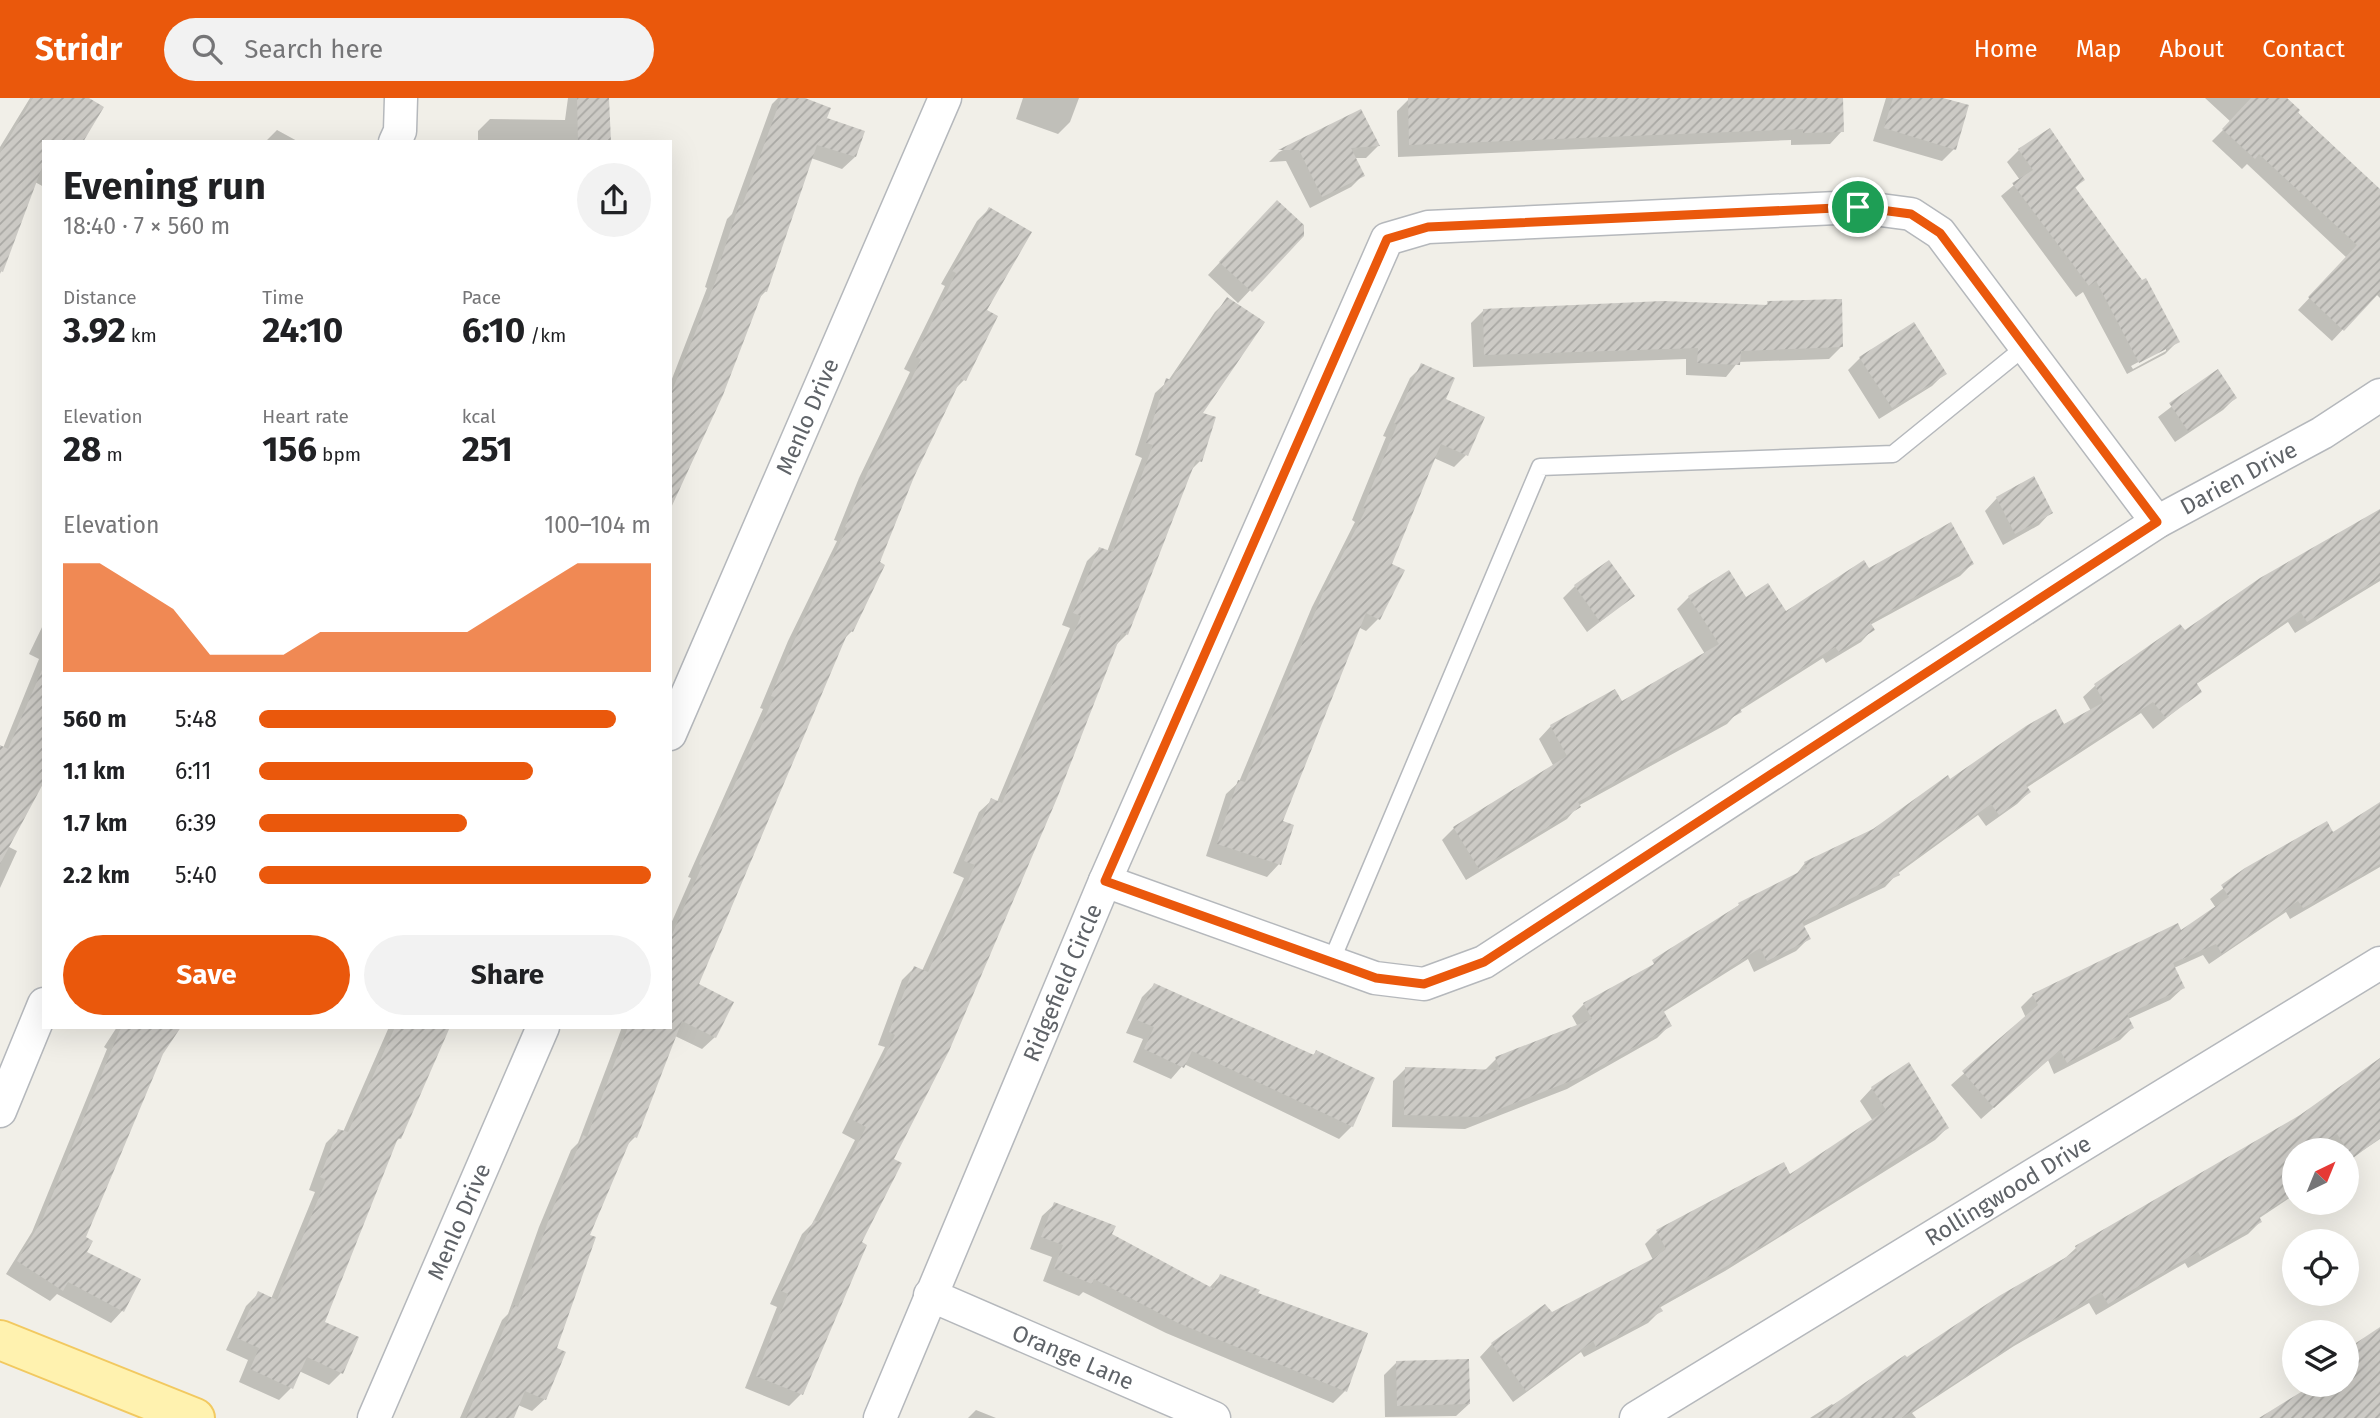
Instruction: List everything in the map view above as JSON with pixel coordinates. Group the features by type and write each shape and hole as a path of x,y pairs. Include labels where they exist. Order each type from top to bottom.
{"main road":[{"path":"0,1340 195,1418"}],"street":[{"path":"396,140 400,131 401,98"},
{"name":"Menlo Drive","path":"672,729 945,98"},
{"name":"Ridgefield Circle","path":"880,1418 1105,881 1387,239 1428,227 1858,207 1911,214 1940,233 2157,522"},
{"name":"Darien Drive","path":"1105,881 1376,978 1424,984 1484,962 2157,522 2322,433 2380,395"},
{"name":"Rollingwood Drive","path":"1636,1418 2380,963"},
{"path":"0,1111 42,1009"},
{"name":"Menlo Drive","path":"374,1418 542,1029"},
{"name":"Orange Lane","path":"930,1296 1214,1418"}],"lane":[{"path":"1331,962 1540,467 1893,454 2026,346"}],"building":[{"path":"33,98 89,98 104,107 84,140 42,140 42,167 3,272 0,271 0,153"},
{"path":"577,98 609,98 611,140 578,140"},
{"path":"781,98 805,98 831,108 827,118 865,131 856,157 817,145 767,292 763,291 723,395 672,506 672,391 718,275 716,274 739,205 742,206"},
{"path":"1408,98 1843,98 1844,132 1803,133 1803,129 1409,145"},
{"path":"1893,98 1943,98 1969,105 1956,150 1884,128"},
{"path":"2251,98 2287,98 2300,110 2298,113 2380,189 2380,292 2344,331 2308,297 2357,245 2259,154 2255,159 2222,129"},
{"path":"1361,109 1380,146 1351,148 1365,176 1322,197 1299,150 1278,150"},
{"path":"2050,128 2085,180 2075,187 2142,280 2146,278 2180,342 2139,363 2096,281 2089,286 2012,183 2033,170 2018,149"},
{"path":"1277,200 1304,225 1304,236 1252,292 1219,262"},
{"path":"989,207 1032,232 987,310 998,316 966,381 961,379 914,477 880,562 885,565 853,632 849,630 699,984 734,1002 716,1038 682,1021 637,1138 632,1136 590,1235 596,1237 557,1348 566,1352 546,1400 525,1391 514,1418 466,1418 514,1305 518,1307 551,1213 583,1135 587,1137 627,1029 672,1029 672,934 702,866 699,864 774,697 771,696 800,627 847,528 845,527 871,464 921,359 915,357 956,273 952,271"},
{"path":"1227,297 1265,322 1203,413 1216,417 1202,462 1196,460 1128,635 1122,632 1058,796 949,1051 894,1159 902,1163 862,1242 867,1245 803,1395 756,1376 788,1294 781,1291 814,1220 818,1222 866,1127 853,1120 895,1035 889,1032 914,966 928,972 975,865 964,861 991,798 1002,803 1081,616 1073,613 1099,547 1113,552 1153,445 1146,443 1166,378 1171,380"},
{"path":"1842,299 1843,347 1741,351 1740,365 1697,363 1698,348 1484,355 1483,309 1663,301 1768,305 1767,301"},
{"path":"1914,322 1947,374 1892,408 1859,357"},
{"path":"1421,363 1455,378 1446,399 1485,417 1468,456 1441,444 1392,564 1405,570 1380,620 1366,613 1283,821 1294,825 1281,865 1217,844 1238,780 1245,782 1323,593 1366,509 1363,508 1397,425 1394,423"},
{"path":"2218,369 2237,398 2188,431 2169,403"},
{"path":"2034,476 2053,513 2015,534 1996,497"},
{"path":"2380,509 2380,578 2307,622 2300,611 2196,682 2202,692 2166,718 2153,702 2026,785 2031,792 1999,815 1991,804 1898,871 1900,875 1802,922 1811,939 1767,961 1760,948 1663,1010 1672,1026 1581,1077 1479,1117 1404,1115 1405,1067 1500,1070 1495,1057 1592,1019 1583,1003 1654,964 1652,960 1739,905 1738,903 1807,868 1804,862 1873,829 1948,775 1950,779 2026,726 2056,709 2064,724 2104,702 2094,684 2180,624 2185,630 2260,578"},
{"path":"1951,522 1974,564 1870,622 1875,630 1839,652 1835,647 1739,708 1742,712 1578,802 1581,807 1479,869 1453,827 1567,756 1550,725 1615,689 1622,701 1719,644 1688,596 1729,570 1746,597 1768,583 1786,611 1864,560 1869,568"},
{"path":"1609,560 1635,596 1600,622 1574,585"},
{"path":"42,670 42,786 0,864 0,745 8,749"},
{"path":"2380,802 2380,864 2303,908 2298,901 2222,954 2216,944 2173,963 2185,988 2127,1014 2134,1028 2067,1063 2060,1050 1994,1108 1962,1071 2038,1005 2032,994 2178,923 2181,930 2229,897 2221,885 2245,868 2327,821 2333,832"},
{"path":"1154,983 1314,1055 1316,1050 1375,1078 1353,1127 1192,1051 1184,1068 1144,1049 1154,1027 1137,1020"},
{"path":"120,1029 180,1029 163,1054 86,1237 93,1241 87,1252 141,1279 124,1312 68,1282 63,1291 17,1261 43,1218"},
{"path":"394,1029 449,1029 401,1139 398,1138 325,1322 359,1337 343,1374 307,1357 293,1389 250,1369 259,1348 237,1338 258,1291 277,1300 326,1180 320,1177 338,1129 348,1132"},
{"path":"2380,1058 2380,1138 2359,1154 2359,1138 2340,1138 2337,1134 2330,1138 2282,1138 2282,1202 2259,1216 2262,1222 2201,1257 2198,1252 2108,1304 2101,1292 2029,1334 1902,1418 1814,1418 1905,1355 1907,1357 1999,1296 2077,1251 2075,1246 2300,1115"},
{"path":"1909,1062 1949,1128 1912,1151 1911,1149 1788,1231 1659,1305 1663,1311 1596,1347 1593,1341 1526,1391 1491,1343 1545,1304 1552,1312 1654,1258 1666,1249 1656,1230 1784,1162 1790,1174 1886,1110 1871,1087"},
{"path":"1054,1202 1116,1226 1112,1234 1214,1289 1220,1274 1260,1290 1258,1293 1368,1333 1347,1392 1178,1323 1094,1279 1092,1284 1054,1268 1063,1245 1041,1237"},
{"path":"2380,1327 2380,1418 2259,1418 2293,1397 2359,1397 2359,1341"},
{"path":"1469,1359 1470,1404 1397,1406 1396,1361"}],"route":[{"path":"1858,207 1911,214 1940,233 2157,522 1484,962 1424,984 1376,978 1105,881 1387,239 1428,227 1858,207"}]}
